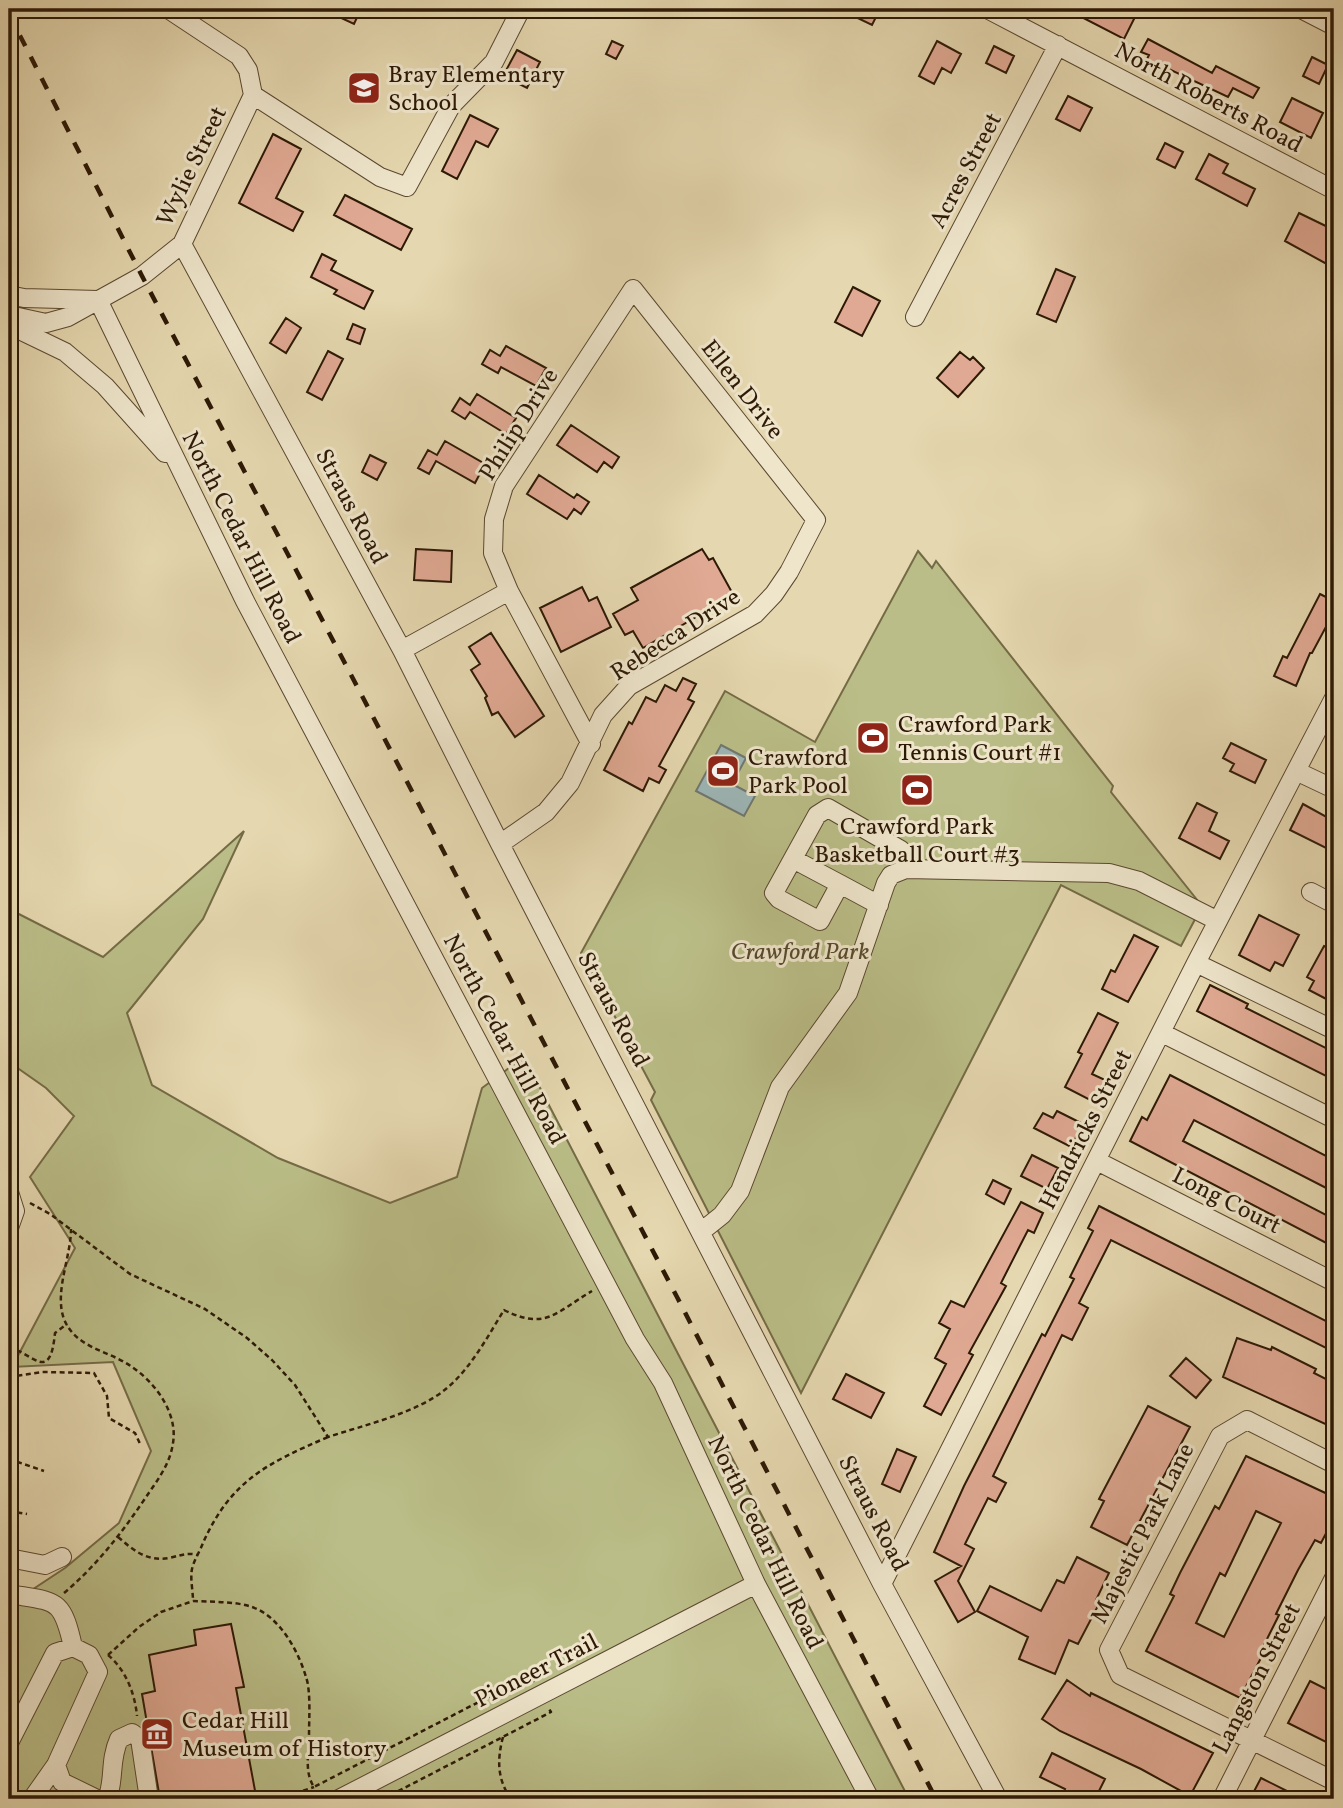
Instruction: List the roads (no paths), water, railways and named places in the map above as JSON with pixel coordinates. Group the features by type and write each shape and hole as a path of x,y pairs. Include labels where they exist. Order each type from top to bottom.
{"street":[{"path":"168,9 239,56 248,70 253,95 380,177 407,187 451,106 494,62 521,9"},
{"name":"North Roberts Road","path":"987,9 1334,190"},
{"path":"1301,9 1334,26"},
{"name":"Acres Street","path":"915,317 1058,45"},
{"name":"Wylie Street","path":"9,315 46,323 68,317 142,276 182,244 253,95"},
{"name":"Straus Road","path":"182,244 402,650 883,1584 998,1799"},
{"name":"Ellen Drive","path":"633,289 816,520"},
{"name":"Philip Drive","path":"591,744 509,591 493,553 494,519 504,486 633,289"},
{"path":"9,295 24,298 98,300"},
{"name":"North Cedar Hill Road","path":"98,300 245,601 635,1339 663,1384 756,1584 870,1799"},
{"path":"9,325 65,352 105,386 183,475"},
{"name":"Rebecca Drive","path":"500,844 546,812 570,783 603,715 629,686 755,614 781,583 816,520"},
{"path":"402,650 509,591"},
{"name":"Hendricks Street","path":"883,1584 1196,963 1334,698"},
{"path":"1296,771 1334,789"},
{"path":"840,884 820,921 779,899 774,893 817,815 828,807 901,850 906,869"},
{"path":"793,859 878,905"},
{"path":"702,1231 722,1215 740,1191 780,1087 848,993 891,875 906,869 1109,873 1139,881 1219,921"},
{"path":"1311,891 1334,904"},
{"path":"1196,963 1334,1030"},
{"path":"1162,1032 1334,1119"},
{"name":"Long Court","path":"1097,1161 1334,1282"},
{"path":"9,1192 15,1211 9,1228"},
{"name":"Majestic Park Lane","path":"1252,1740 1120,1675 1109,1650 1220,1436 1247,1420 1334,1464"},
{"path":"9,1558 45,1565 62,1557"},
{"name":"Pioneer Trail","path":"339,1799 756,1584"},
{"name":"Langston Street","path":"1222,1799 1333,1584"},
{"path":"9,1594 52,1602 67,1617 73,1647"},
{"path":"9,1743 55,1653 73,1647 89,1655 98,1672 56,1765 32,1799"},
{"path":"107,1799 110,1793 113,1753 120,1739 132,1734 140,1739 149,1799"},
{"path":"1252,1740 1334,1781"},
{"path":"56,1765 62,1782 97,1799"}],"water":[{"name":"Crawford Park Pool","path":"721,745 746,758 732,784 755,796 744,816 696,791"}],"railway":[{"path":"9,14 142,276 677,1297 936,1799"}],"place":[{"name":"Bray Elementary School","path":"364,88"},
{"name":"Crawford Park Tennis Court #1","path":"873,738"},
{"name":"Crawford Park Pool","path":"723,771"},
{"name":"Crawford Park Basketball Court #3","path":"917,790"},
{"name":"Cedar Hill Museum of History","path":"157,1734"}],"park label":[{"name":"Crawford Park","path":"800,951"}]}
